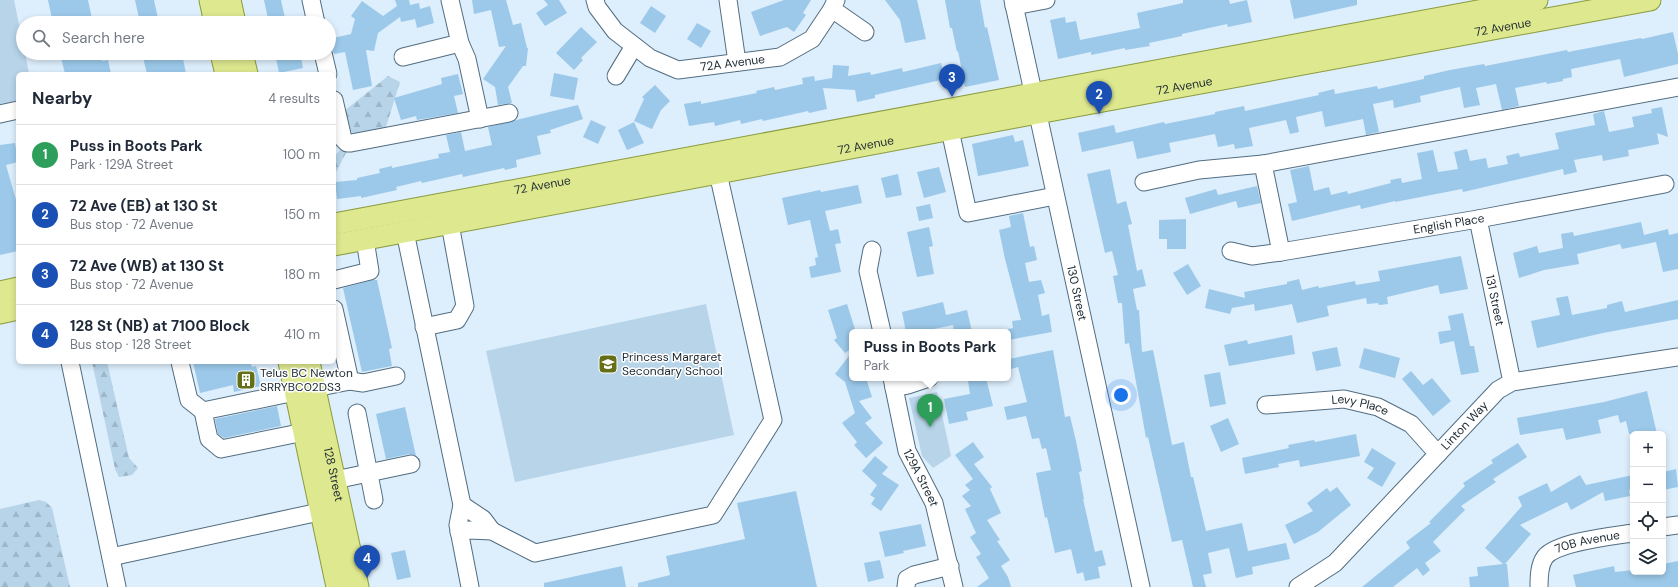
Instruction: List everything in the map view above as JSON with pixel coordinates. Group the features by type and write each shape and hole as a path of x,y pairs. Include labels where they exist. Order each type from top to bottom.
{"main road":[{"path":"210,0 213,16"},
{"path":"230,0 233,16"},
{"name":"72 Avenue","path":"336,246 950,130 1034,104 1537,0"},
{"name":"72 Avenue","path":"336,224 751,146 1034,104 1650,0"},
{"path":"223,60 226,72"},
{"path":"243,60 246,72"},
{"name":"72 Avenue","path":"718,173 728,162 740,156 751,146"},
{"path":"0,292 16,288"},
{"path":"0,313 16,309"},
{"name":"128 Street","path":"290,364 305,390 335,480 331,509 337,587"},
{"name":"128 Street","path":"309,364 305,390 304,432 358,587"}],"street":[{"path":"311,0 314,16"},
{"path":"450,0 480,119"},
{"name":"72A Avenue","path":"595,0 597,7 615,31 650,58 678,70 780,57 812,39 834,5"},
{"path":"728,0 737,62"},
{"path":"1013,3 1046,0"},
{"name":"130 Street","path":"1013,3 1054,196 1141,587"},
{"path":"834,5 864,32"},
{"path":"403,57 460,43"},
{"path":"616,76 634,46"},
{"path":"325,60 328,72"},
{"path":"1144,182 1199,170 1263,164 1678,87"},
{"path":"336,109 343,140 347,143 509,114"},
{"path":"0,114 16,110"},
{"path":"950,130 968,213 1054,196"},
{"path":"1263,164 1281,252"},
{"path":"459,532 469,530 497,534 535,553 713,515 773,420 718,173"},
{"name":"English Place","path":"1231,251 1252,256 1281,252 1478,219 1665,184"},
{"name":"131 Street","path":"1478,219 1512,382"},
{"path":"424,327 457,320 465,306 450,224"},
{"path":"405,232 462,505 458,525 470,587"},
{"path":"336,280 370,271 365,240"},
{"path":"872,250 868,271 881,329"},
{"path":"336,319 350,381"},
{"name":"Linton Way","path":"1298,587 1335,563 1498,390 1512,382 1678,357"},
{"path":"70,364 117,587"},
{"path":"180,364 189,400 203,411 209,439 221,449 304,432"},
{"path":"203,411 350,381 363,383 396,376"},
{"name":"129A Street","path":"907,381 893,383 907,451 934,503 954,587"},
{"name":"Levy Place","path":"1266,405 1344,399 1378,407 1411,424 1438,454"},
{"path":"357,413 374,500"},
{"path":"335,480 411,464"},
{"path":"462,505 484,519 497,534"},
{"path":"111,557 331,509"},
{"path":"1666,527 1678,525"},
{"name":"70B Avenue","path":"1539,587 1539,574 1545,557 1557,549 1568,545 1630,534"},
{"path":"906,587 907,579 914,575 950,566"}],"green space":[{"path":"0,0 14,0 17,16 16,16 16,60 26,60 29,72 16,72 16,101 0,105"},
{"path":"388,76 400,82 385,130 355,134 350,131 343,112"},
{"path":"348,149 336,172 336,155 340,150"},
{"path":"706,304 734,435 515,482 486,351"},
{"path":"92,364 107,364 129,458 138,468 132,475 119,477 115,469"},
{"path":"937,392 951,456 933,468 922,456 909,398"},
{"path":"39,500 46,502 52,508 70,587 0,587 0,509"}],"building":[{"path":"48,0 88,0 91,16 51,16"},
{"path":"135,0 154,0 157,16 138,16"},
{"path":"264,0 281,0 284,16 267,16"},
{"path":"395,0 409,0 410,5 419,3 420,9 430,6 434,23 417,28 415,19 401,22 400,17 378,33 374,51 366,50 372,86 353,90 345,52 336,54 336,37 351,34 355,19 351,16 362,1 383,16 397,6"},
{"path":"472,0 506,0 513,25 521,23 528,48 526,66 523,66 508,87 512,103 498,105 495,87 483,79 506,46 499,47 491,10 474,14"},
{"path":"544,0 559,0 567,13 545,26 536,13 548,5"},
{"path":"784,0 811,0 803,13 806,15 794,32 787,27 760,36 751,12"},
{"path":"885,0 917,0 926,39 905,43 900,20"},
{"path":"945,0 980,0 985,28 987,27 999,80 965,87 958,51 957,52 952,28 950,28"},
{"path":"1183,0 1229,0 1230,4 1247,0 1252,22 1228,27 1227,24 1182,34 1182,36 1149,43 1150,46 1125,50 1125,48 1091,55 1091,52 1058,59 1050,20 1065,17 1066,23 1076,21 1080,40 1140,28 1137,13 1183,3"},
{"path":"1290,0 1357,0 1357,5 1294,19"},
{"path":"651,6 666,16 655,33 640,23"},
{"path":"697,23 711,31 701,48 687,39"},
{"path":"581,27 597,42 581,58 583,60 574,70 556,53"},
{"path":"1673,32 1678,54 1678,64 1624,77 1620,59 1571,69 1572,77 1563,79 1563,81 1547,84 1546,82 1515,88 1519,106 1502,110 1496,84 1476,88 1480,105 1464,108 1460,87 1420,96 1421,102 1394,108 1393,100 1373,104 1379,132 1366,135 1363,119 1325,127 1322,111 1296,117 1299,132 1290,134 1286,120 1249,128 1253,146 1235,149 1234,144 1218,147 1215,134 1169,143 1171,152 1137,159 1133,141 1082,152 1078,133 1114,125 1116,133 1164,122 1165,124 1215,114 1215,112 1244,106 1245,111 1319,95 1318,93 1334,89 1335,94 1377,86 1378,89 1424,79 1424,76 1450,70 1484,64 1485,66 1567,50 1568,52"},
{"path":"62,60 108,60 111,72 65,72"},
{"path":"144,60 183,60 186,72 147,72"},
{"path":"276,60 301,60 303,68 279,72"},
{"path":"941,63 945,79 875,95 875,98 857,102 855,90 823,88 827,109 809,113 808,111 763,121 762,119 741,124 740,120 715,126 714,122 689,126 684,104 701,101 701,104 757,93 756,91 774,87 775,90 803,84 802,78 814,76 815,81 832,78 833,65 849,66 848,76 870,72 871,75 902,68 903,72"},
{"path":"554,73 578,78 574,100 550,96"},
{"path":"458,74 463,94 454,96 458,113 417,120 416,116 401,120 394,98 442,84 441,78"},
{"path":"655,85 670,101 661,110 652,129 634,121 644,99 642,97"},
{"path":"578,105 583,119 550,130 551,133 537,136 541,154 516,160 517,167 505,170 504,168 463,177 462,174 422,183 421,181 396,187 397,190 361,198 361,196 337,199 336,182 357,180 357,178 380,173 379,169 392,166 392,168 439,158 438,154 450,152 446,135 461,132 465,151 492,145 488,127"},
{"path":"1662,107 1668,137 1657,133 1659,144 1628,150 1629,156 1603,161 1602,155 1574,160 1577,172 1564,175 1563,169 1463,192 1462,189 1395,201 1361,209 1360,205 1292,221 1288,204 1297,202 1290,170 1309,166 1314,191 1329,187 1331,195 1347,191 1348,194 1391,183 1390,180 1401,178 1402,183 1422,179 1417,153 1433,150 1438,172 1458,169 1454,152 1467,149 1470,161 1486,158 1488,168 1508,164 1506,156 1519,153 1520,157 1559,149 1555,133 1595,125 1593,114 1604,111 1609,132 1634,127 1632,117 1652,113 1651,109"},
{"path":"591,120 606,127 598,144 583,137"},
{"path":"634,122 644,143 627,150 618,130"},
{"path":"1013,135 1015,142 1023,140 1029,166 978,176 972,144"},
{"path":"15,143 16,149 16,162 6,165 16,200 16,251 0,255 0,145"},
{"path":"939,167 946,192 924,198 917,172"},
{"path":"1110,169 1117,204 1126,201 1132,224 1128,225 1137,271 1142,269 1146,286 1133,289 1137,310 1139,310 1142,352 1153,350 1172,445 1184,442 1191,477 1193,477 1206,531 1242,523 1248,551 1286,543 1290,559 1252,567 1253,574 1236,578 1229,548 1208,553 1212,573 1203,575 1206,587 1193,587 1182,540 1172,542 1148,437 1146,438 1129,343 1125,344 1122,303 1118,303 1113,276 1118,275 1112,251 1105,253 1087,174"},
{"path":"898,174 902,195 886,198 881,178"},
{"path":"858,185 862,203 825,211 830,231 838,229 841,243 835,244 841,272 811,278 809,267 816,265 815,258 818,257 810,220 788,225 782,198 820,190 821,192"},
{"path":"1257,186 1261,203 1238,208 1236,201 1190,214 1185,198 1216,189 1218,195"},
{"path":"930,204 933,218 919,221 916,207"},
{"path":"1023,213 1030,247 1034,246 1037,260 1025,263 1029,282 1041,280 1045,293 1038,295 1042,316 1049,314 1052,332 1011,339 1011,329 1008,329 1013,328 1012,321 1021,320 999,230 1011,227 1009,216"},
{"path":"1186,219 1186,249 1167,249 1167,239 1159,239 1159,220"},
{"path":"1641,222 1644,235 1668,229 1669,235 1678,233 1678,269 1663,272 1656,242 1622,249 1620,244 1577,254 1579,264 1544,270 1519,278 1513,253 1537,246 1539,253 1563,248 1561,234 1573,232 1574,236"},
{"path":"929,227 933,246 929,247 934,274 917,277 907,232"},
{"path":"1461,256 1468,289 1440,294 1438,285 1387,297 1388,304 1379,305 1378,303 1367,304 1366,298 1327,306 1329,316 1297,323 1292,304 1255,311 1254,304 1232,308 1230,314 1205,308 1209,289 1245,298 1244,292 1287,284 1287,282 1299,279 1302,290 1318,286 1319,288 1355,281 1356,285 1380,281 1378,271"},
{"path":"1188,264 1201,286 1187,295 1173,273"},
{"path":"377,280 392,348 389,349 392,366 362,372 343,288"},
{"path":"1568,296 1572,315 1607,308 1607,305 1622,301 1625,312 1678,300 1678,319 1603,333 1537,348 1531,321 1560,315 1556,298"},
{"path":"943,302 946,315 967,310 971,329 954,329 953,325 934,329 905,329 902,312"},
{"path":"847,304 855,329 849,329 849,350 845,353 834,340 837,338 828,310"},
{"path":"1463,313 1470,346 1474,346 1479,372 1461,375 1454,341 1440,344 1438,332 1451,330 1448,316"},
{"path":"1292,335 1295,354 1229,366 1224,345 1247,340 1248,344"},
{"path":"1337,347 1341,366 1316,371 1312,352"},
{"path":"1364,348 1400,358 1395,378 1359,368"},
{"path":"1053,350 1065,417 1070,416 1076,441 1082,471 1079,472 1083,499 1095,552 1102,550 1106,565 1098,567 1100,578 1085,581 1083,572 1077,574 1071,549 1055,553 1047,517 1045,518 1036,473 1051,470 1046,448 1042,449 1039,438 1032,439 1026,416 1007,420 1004,407 1027,402 1018,367 1011,369 1011,359"},
{"path":"849,356 849,381 867,381 872,397 859,401 872,418 865,423 883,443 866,458 854,445 857,442 842,423 855,413 845,382 835,374"},
{"name":"Telus BC Newton SRRYBC02DS3","path":"193,364 251,364 252,367 256,366 261,386 234,392 233,385 200,393"},
{"path":"1411,371 1423,385 1432,378 1451,401 1433,416 1402,379"},
{"path":"1220,372 1226,404 1210,407 1204,375"},
{"path":"968,381 987,381 993,406 966,412 968,420 949,424 944,399 970,394"},
{"path":"1647,391 1656,431 1630,431 1629,434 1626,421 1620,423 1618,415 1598,420 1601,433 1566,440 1563,428 1520,435 1517,418 1604,402"},
{"path":"277,406 281,426 224,438 218,434 215,419"},
{"path":"405,407 416,456 409,454 386,459 376,414"},
{"path":"1228,418 1239,444 1221,452 1210,426"},
{"path":"1356,434 1360,456 1300,467 1299,460 1278,464 1279,467 1245,474 1242,458 1289,448 1288,445 1314,440 1315,442"},
{"path":"973,442 984,457 974,464 992,487 990,489 1001,513 987,520 1000,540 997,541 1010,560 1001,566 1008,577 1011,587 977,587 989,578 976,557 981,554 970,537 976,533 965,509 971,506 962,496 970,490 965,485 973,479 955,455"},
{"path":"1518,443 1527,457 1493,479 1496,482 1461,506 1465,510 1433,542 1441,551 1425,563 1430,570 1423,576 1417,568 1393,587 1362,587 1410,548 1406,542 1431,523 1429,522 1465,486 1463,483 1493,463 1491,460"},
{"path":"1372,448 1396,463 1382,487 1367,478 1374,468 1364,462"},
{"path":"875,456 888,467 882,474 899,485 881,511 871,504 875,498 870,495 877,485 862,471"},
{"path":"1676,469 1678,487 1666,489 1666,471"},
{"path":"1580,475 1586,485 1630,476 1630,496 1605,501 1603,492 1571,510 1567,502 1520,525 1531,534 1505,564 1507,564 1509,587 1470,587 1469,577 1478,576 1477,567 1503,564 1485,548 1522,506 1518,497 1547,483 1551,492"},
{"path":"1337,487 1351,505 1318,532 1294,544 1285,525 1313,511 1307,503 1327,488 1330,492"},
{"path":"796,491 817,587 638,587 638,583 670,575 666,556 745,539 737,503"},
{"path":"921,524 926,546 885,557 879,532"},
{"path":"405,550 411,577 397,580 391,553"},
{"path":"880,560 884,578 868,582 864,563"},
{"path":"1678,561 1678,587 1576,587 1573,575 1614,566 1615,572 1630,570 1630,575 1666,575 1666,563"},
{"path":"622,566 626,587 544,587 544,583"}],"place":[{"name":"72 Ave (WB) at 130 St","path":"952,97"},
{"name":"72 Ave (EB) at 130 St","path":"1099,114"},
{"name":"Princess Margaret Secondary School","path":"608,364"},
{"name":"Telus BC Newton SRRYBC02DS3","path":"246,380"},
{"name":"Puss in Boots Park","path":"930,427"},
{"name":"128 St (NB) at 7100 Block","path":"367,578"}]}
